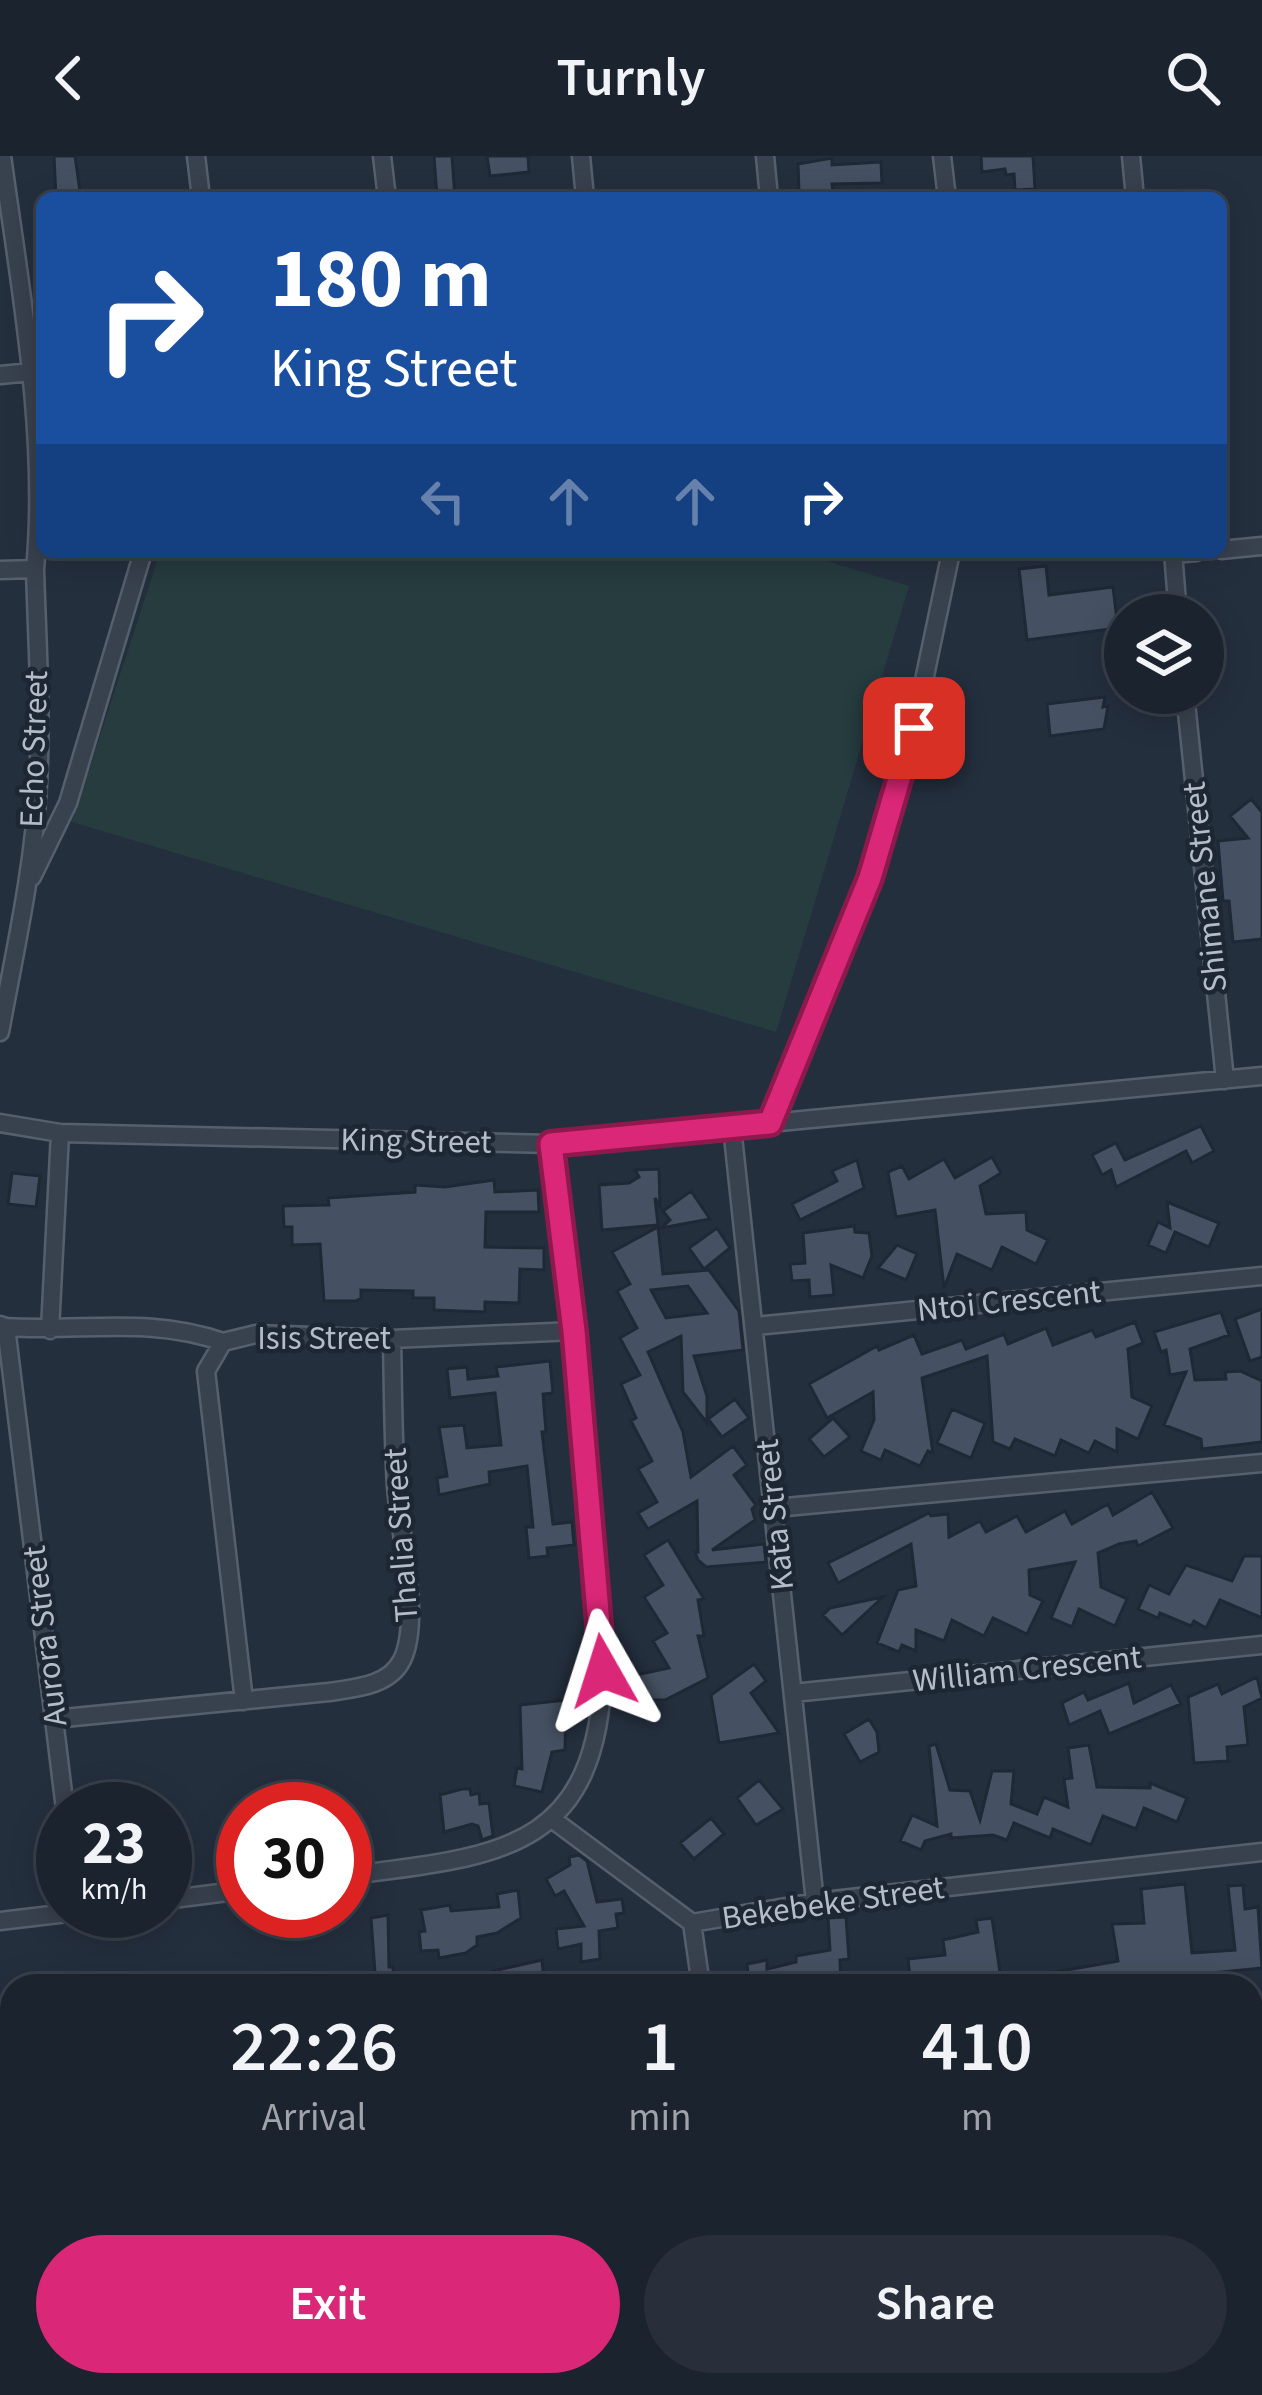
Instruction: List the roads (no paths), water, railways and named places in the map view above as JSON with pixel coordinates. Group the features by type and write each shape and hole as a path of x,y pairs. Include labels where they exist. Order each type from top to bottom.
{"street":[{"name":"Echo Street","path":"2,156 36,372"},
{"path":"196,156 199,192"},
{"path":"382,156 385,192"},
{"path":"581,156 584,192"},
{"path":"765,156 769,192"},
{"path":"942,156 946,192"},
{"path":"1131,156 1135,192"},
{"path":"0,375 36,372"},
{"path":"1227,549 1262,546"},
{"name":"Echo Street","path":"0,1032 27,888 38,784 36,558"},
{"path":"27,888 68,802 140,558"},
{"path":"770,1123 870,878 914,728 950,558"},
{"path":"1173,558 1176,594"},
{"path":"0,570 35,569"},
{"name":"Shimane Street","path":"1188,714 1225,1080"},
{"name":"King Street","path":"0,1124 60,1133 551,1144 1262,1076"},
{"name":"Kata Street","path":"732,1127 815,1902"},
{"path":"50,1330 60,1133"},
{"path":"372,1872 493,1853 522,1841 552,1819 585,1766 602,1712 603,1671 574,1331 551,1144"},
{"name":"Ntoi Crescent","path":"755,1326 1262,1276"},
{"path":"3,1326 186,1329 223,1342"},
{"name":"Aurora Street","path":"3,1326 62,1782"},
{"name":"Isis Street","path":"244,1700 206,1371 223,1342 256,1334 392,1339 574,1331"},
{"name":"Thalia Street","path":"54,1719 366,1686 389,1676 401,1660 410,1618 396,1486 392,1339"},
{"path":"775,1508 1262,1463"},
{"name":"William Crescent","path":"793,1693 1262,1645"},
{"name":"Bekebeke Street","path":"552,1819 692,1923 815,1902 1262,1852"},
{"path":"0,1921 36,1916"},
{"path":"692,1923 699,1974"}]}
